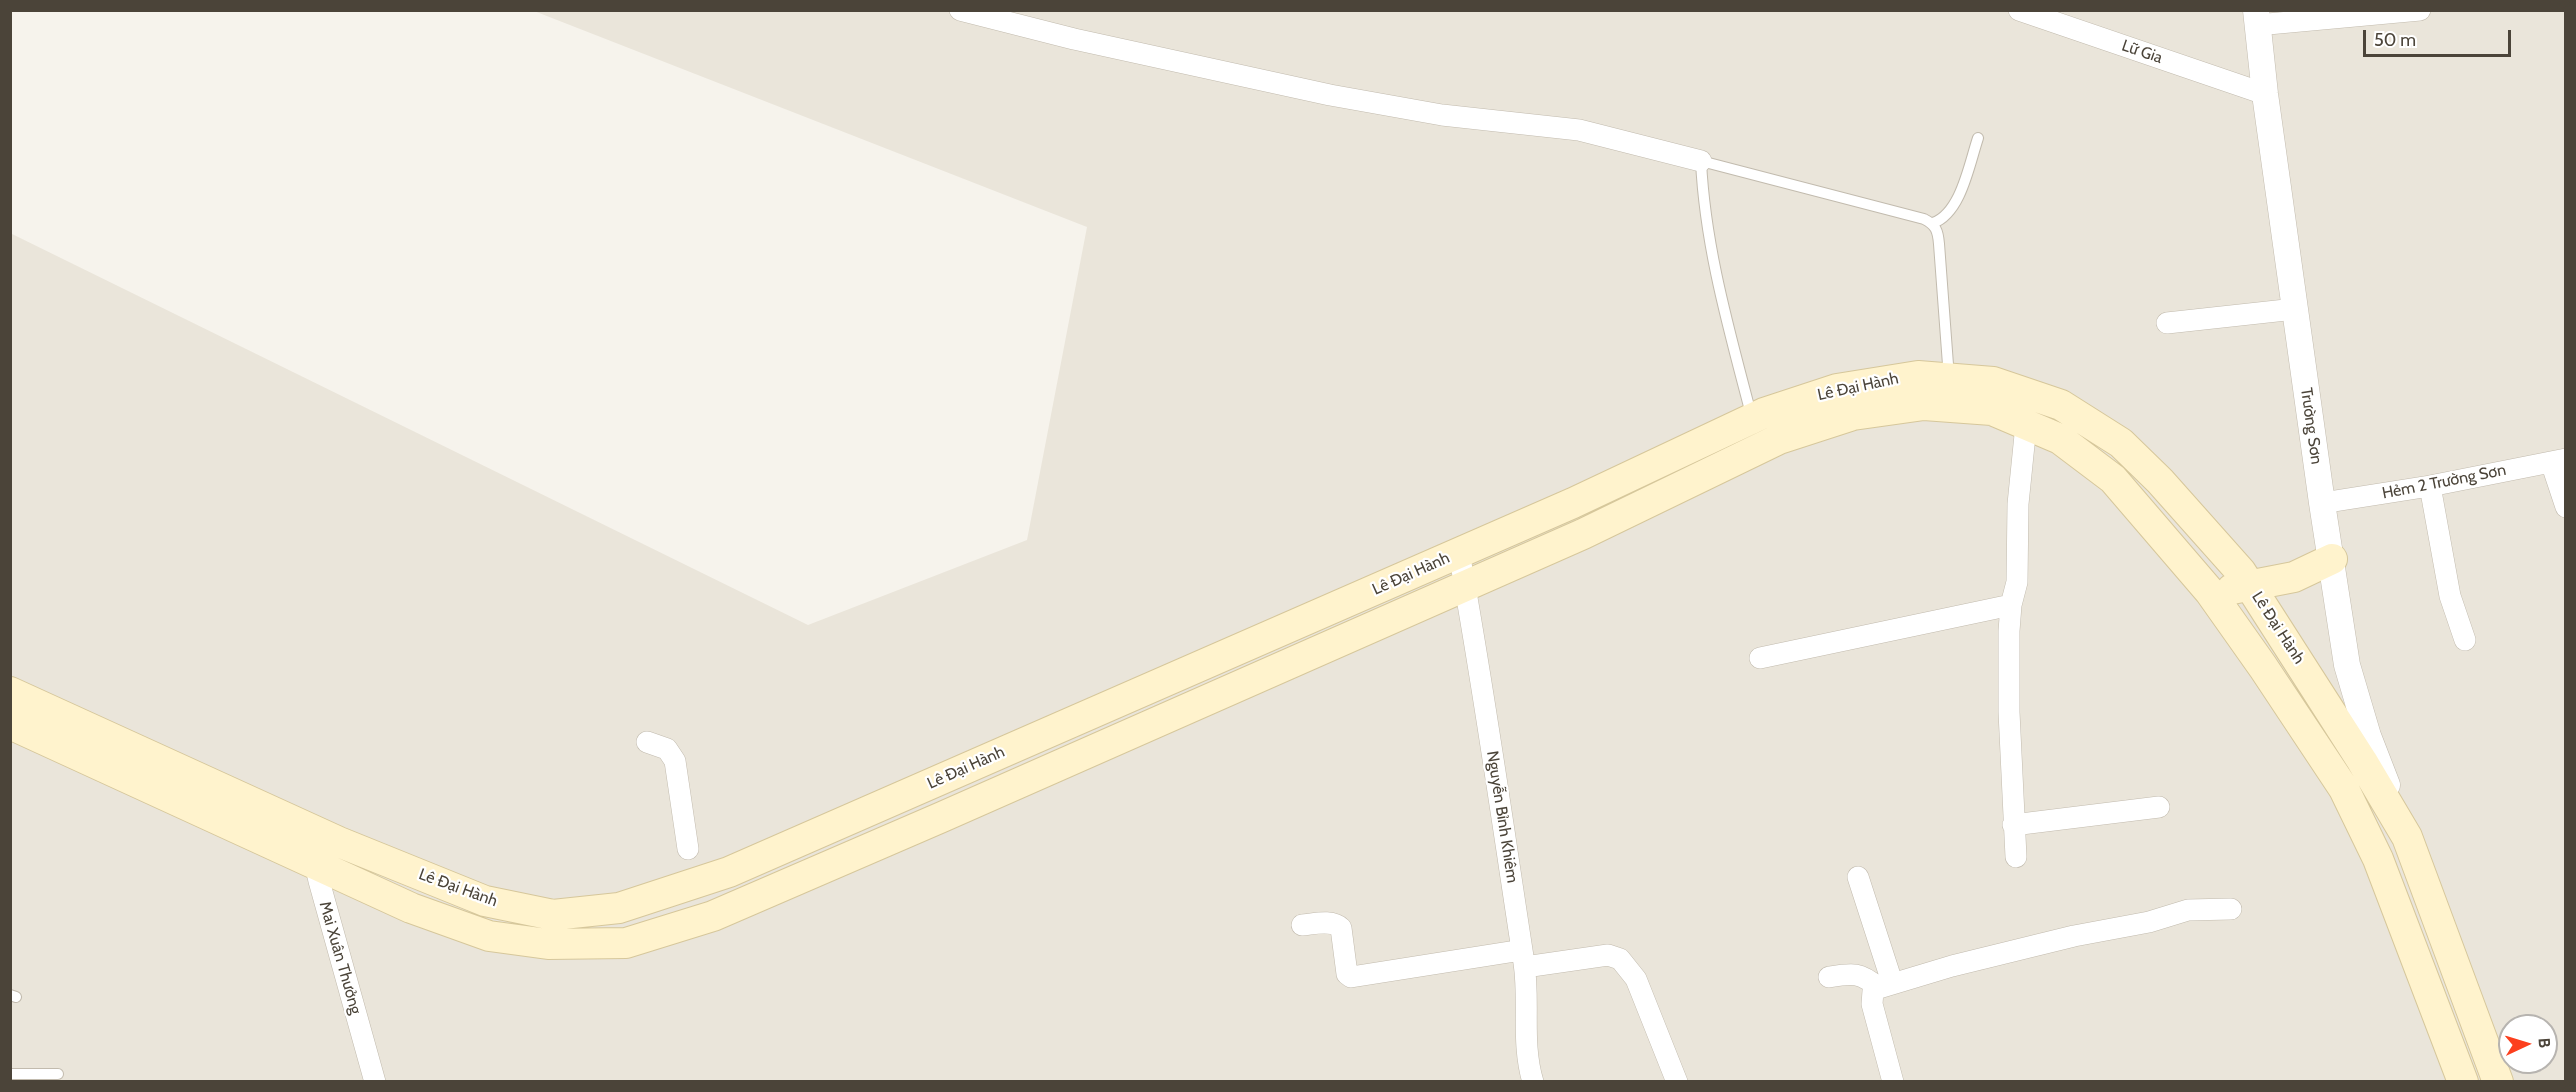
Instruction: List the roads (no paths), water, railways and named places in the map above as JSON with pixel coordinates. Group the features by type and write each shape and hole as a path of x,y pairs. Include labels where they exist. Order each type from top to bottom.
{"main road":[{"name":"Lê Đại Hành","path":"10,692 329,838 485,901 553,915 619,908 729,872 1573,503 1752,418 1837,389 1918,376 1993,382 2061,405 2121,443 2160,481 2250,584 2362,761 2404,833 2498,1082"},
{"name":"Lê Đại Hành","path":"10,724 411,908 489,936 548,944 626,943 713,916 1582,534 1779,439 1853,415 1924,405 1992,410 2060,439 2113,479 2212,594 2344,789 2375,852 2463,1082"},
{"path":"2212,594 2250,584 2294,577 2332,559"},
{"path":"2375,852 2404,833"}],"street":[{"path":"960,10 1074,39 1330,95 1442,115 1579,130 1701,160"},
{"name":"Lữ Gia","path":"2019,10 2265,94"},
{"path":"2256,18 2420,10"},
{"name":"Trường Sơn","path":"2256,18 2322,503 2348,665 2368,736 2404,833"},
{"path":"2167,322 2295,309"},
{"path":"2016,856 2009,711 2011,605 2017,582 2018,504 2026,425"},
{"path":"2558,460 2565,507"},
{"name":"Hẻm 2 Trường Sơn","path":"2322,503 2430,486 2558,460"},
{"path":"2430,486 2450,596 2465,640"},
{"name":"Nguyễn Bỉnh Khiêm","path":"1459,553 1523,959 1525,1035 1533,1082"},
{"path":"1760,658 2011,605"},
{"path":"647,742 667,749 675,760 688,849"},
{"path":"2013,825 2159,807"},
{"path":"315,863 329,838"},
{"name":"Mai Xuân Thưởng","path":"315,863 375,1082"},
{"path":"1858,877 1886,985"},
{"path":"1893,1082 1872,1004 1873,991 1886,985 2007,952 2149,922 2188,910 2231,909"},
{"path":"1302,925 1338,924 1341,928 1347,974 1351,977 1523,959 1608,955 1620,958 1641,990 1677,1082"},
{"path":"1829,977 1851,974 1886,985"}],"lane":[{"path":"1933,224 1942,220 1953,209 1978,138"},
{"path":"1752,418 1721,298 1709,238 1701,160 1924,219 1933,224 1938,230 1940,244 1949,378"},
{"path":"10,1074 58,1074"}]}
